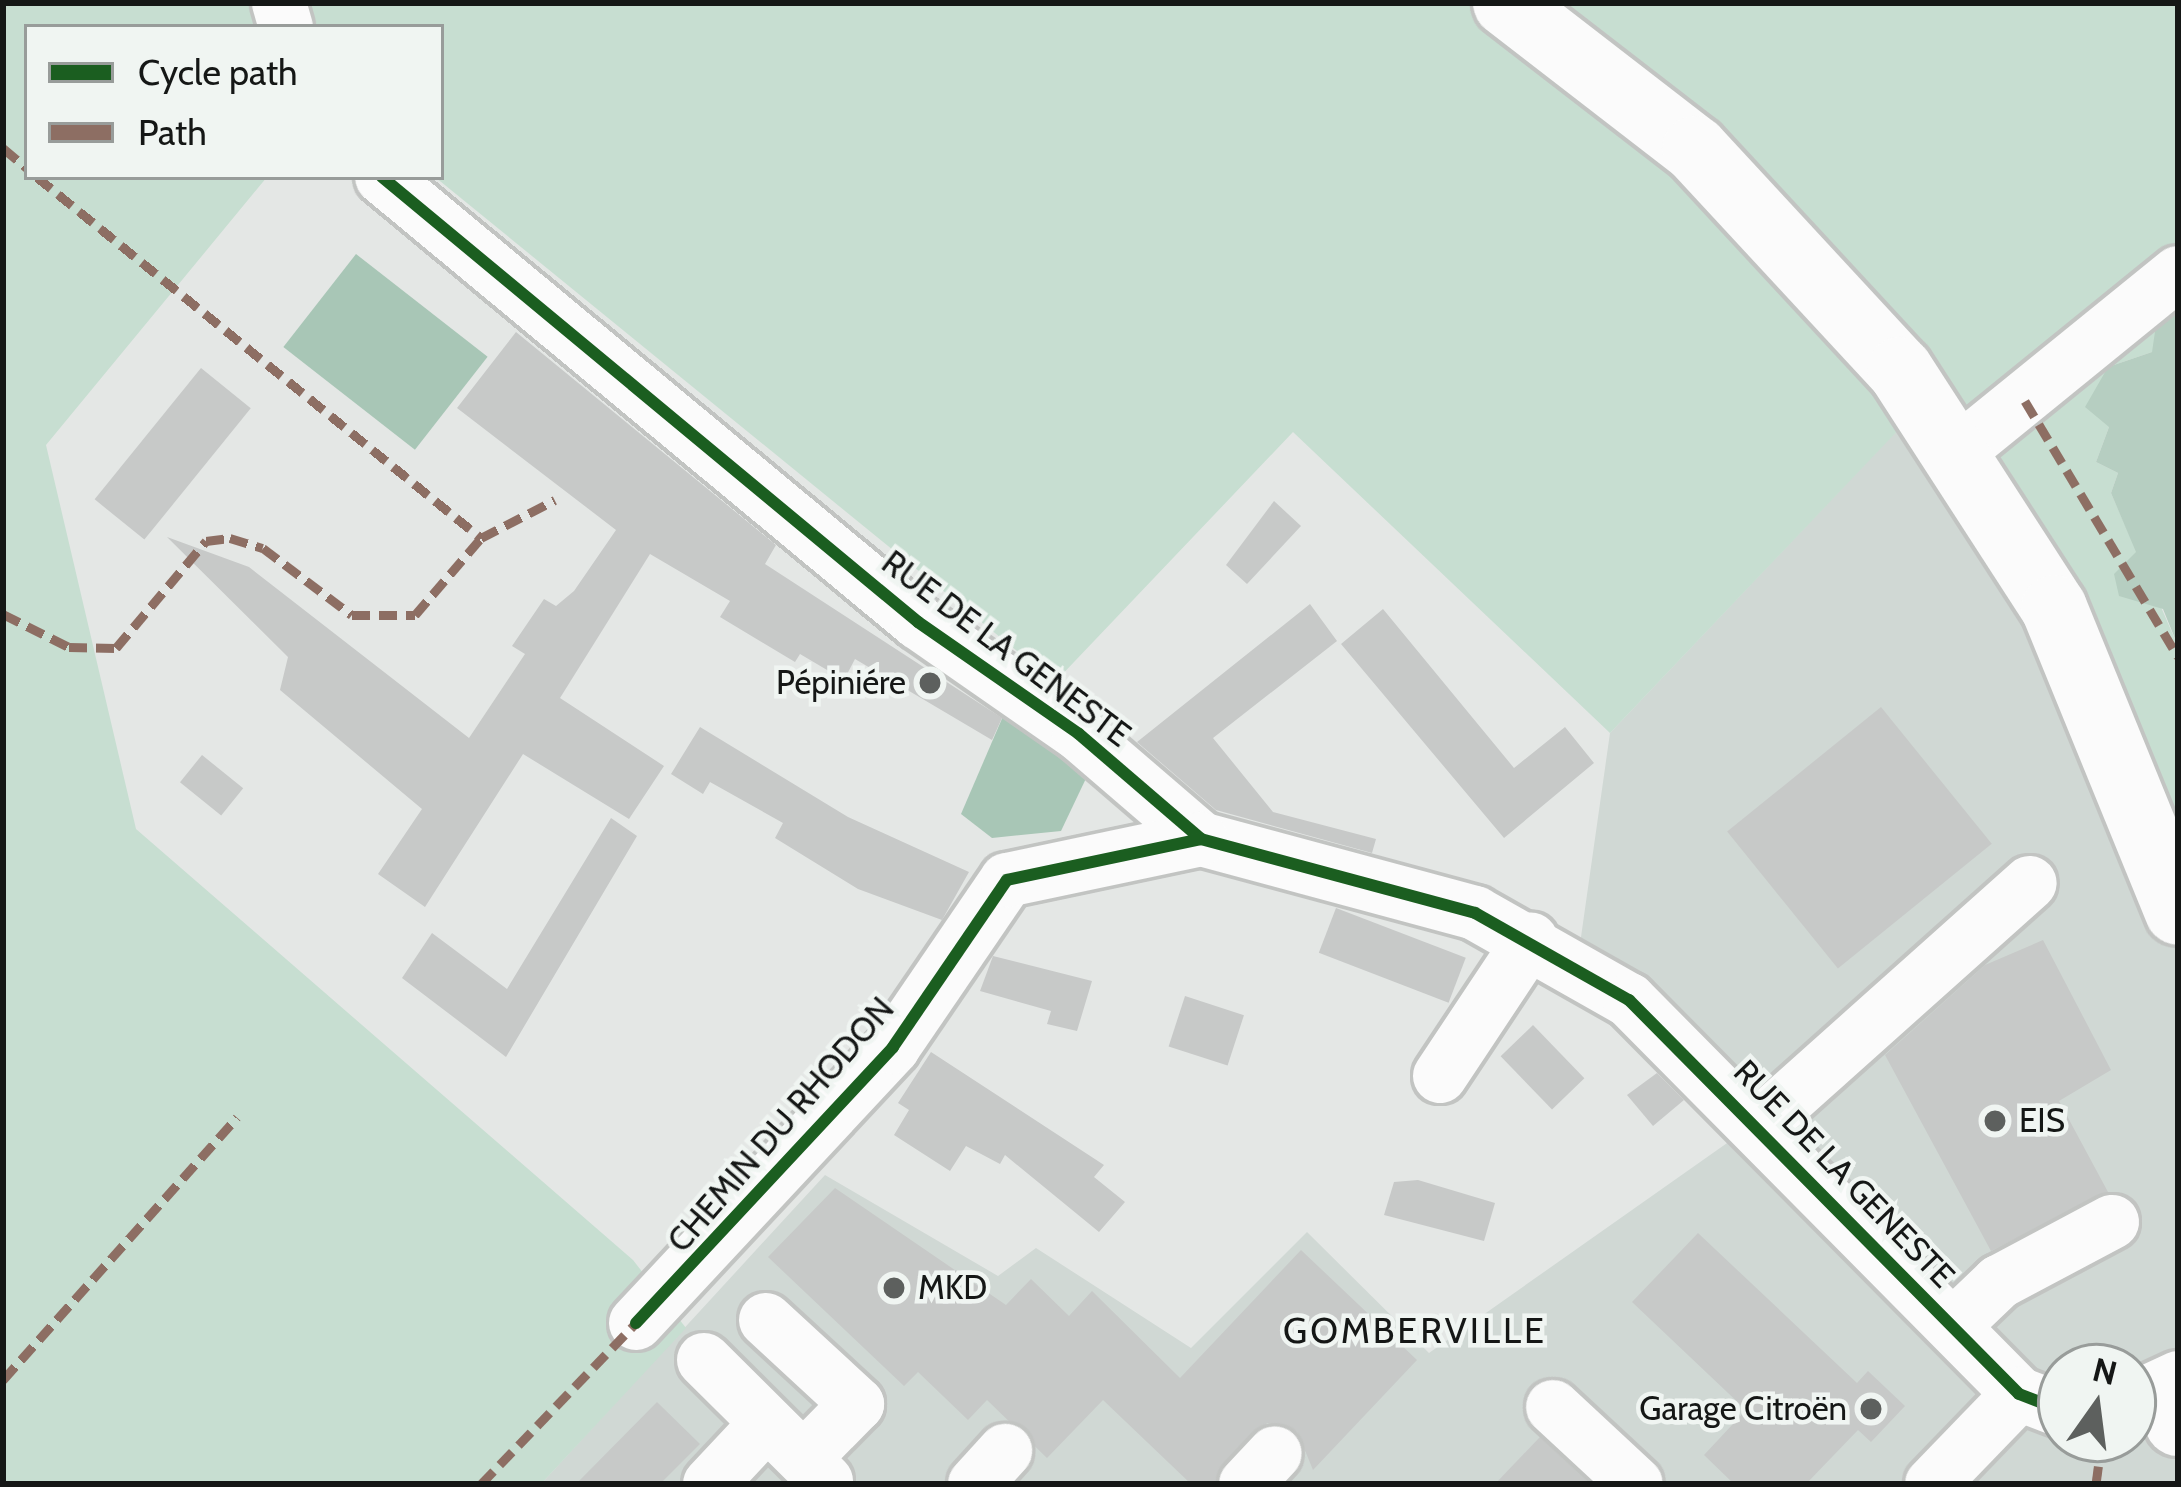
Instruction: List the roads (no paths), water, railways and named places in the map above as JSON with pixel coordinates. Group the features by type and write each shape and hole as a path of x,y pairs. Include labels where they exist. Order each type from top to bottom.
{"main road":[{"path":"1506,3 1618,82 1762,212 1959,451 2077,653 2178,912"},
{"path":"2178,1400 2178,1423"}],"street":[{"name":"RUE DE LA GENESTE","path":"386,180 918,622 1135,782 1201,839 1392,884 1531,939 1628,1000 1759,1125 1953,1326 2037,1399"},
{"path":"1959,451 2178,273"},
{"path":"1078,857 1135,782"},
{"name":"CHEMIN DU RHODON","path":"636,1323 893,1047 1007,880 1078,857 1201,839"},
{"path":"1759,1125 2030,883"},
{"path":"1440,1076 1531,939"},
{"path":"1953,1326 1999,1282 2112,1222"},
{"path":"710,1484 800,1455 857,1403 766,1320"},
{"path":"704,1360 800,1455"},
{"path":"1932,1484 2037,1404"},
{"path":"1552,1407 1636,1484"}],"place":[{"name":"Pépiniére","path":"930,683"},
{"name":"EIS","path":"1995,1121"},
{"name":"MKD","path":"894,1288"},
{"name":"Garage Citroën","path":"1871,1409"}],"district":[{"name":"GOMBERVILLE","path":"1415,1331"}]}
